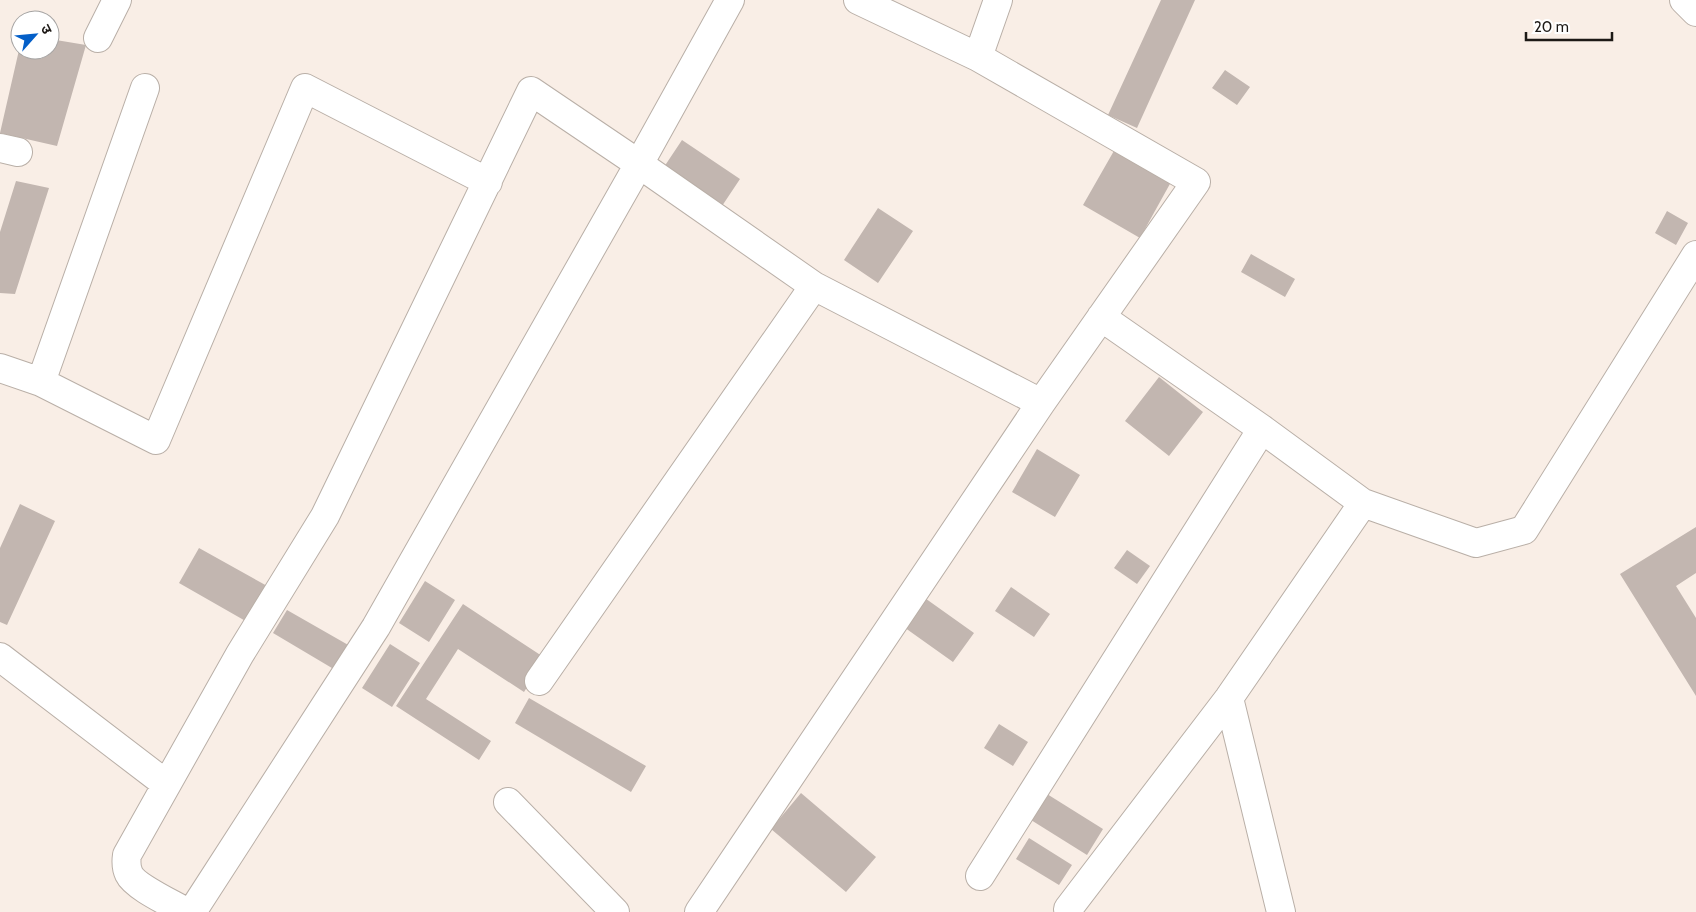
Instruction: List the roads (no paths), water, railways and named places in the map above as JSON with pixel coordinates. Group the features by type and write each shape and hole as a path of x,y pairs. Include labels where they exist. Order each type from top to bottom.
{"street":[{"path":"98,38 117,0"},
{"path":"192,912 376,627 730,0"},
{"path":"699,912 1041,403 1196,182 978,56 858,0"},
{"path":"978,56 998,0"},
{"path":"1684,0 1696,12"},
{"path":"41,382 145,88"},
{"path":"0,368 41,382 156,440 305,88 488,182"},
{"path":"186,912 136,884 130,876 126,864 127,855 240,654 325,516 531,91 814,286 1041,403"},
{"path":"1101,317 1262,429 1363,503 1476,543 1524,530 1696,255"},
{"path":"539,681 814,286"},
{"path":"980,876 1262,429"},
{"path":"1068,909 1229,698 1363,503"},
{"path":"0,657 166,784"},
{"path":"1229,698 1281,912"},
{"path":"508,802 615,912"}]}
